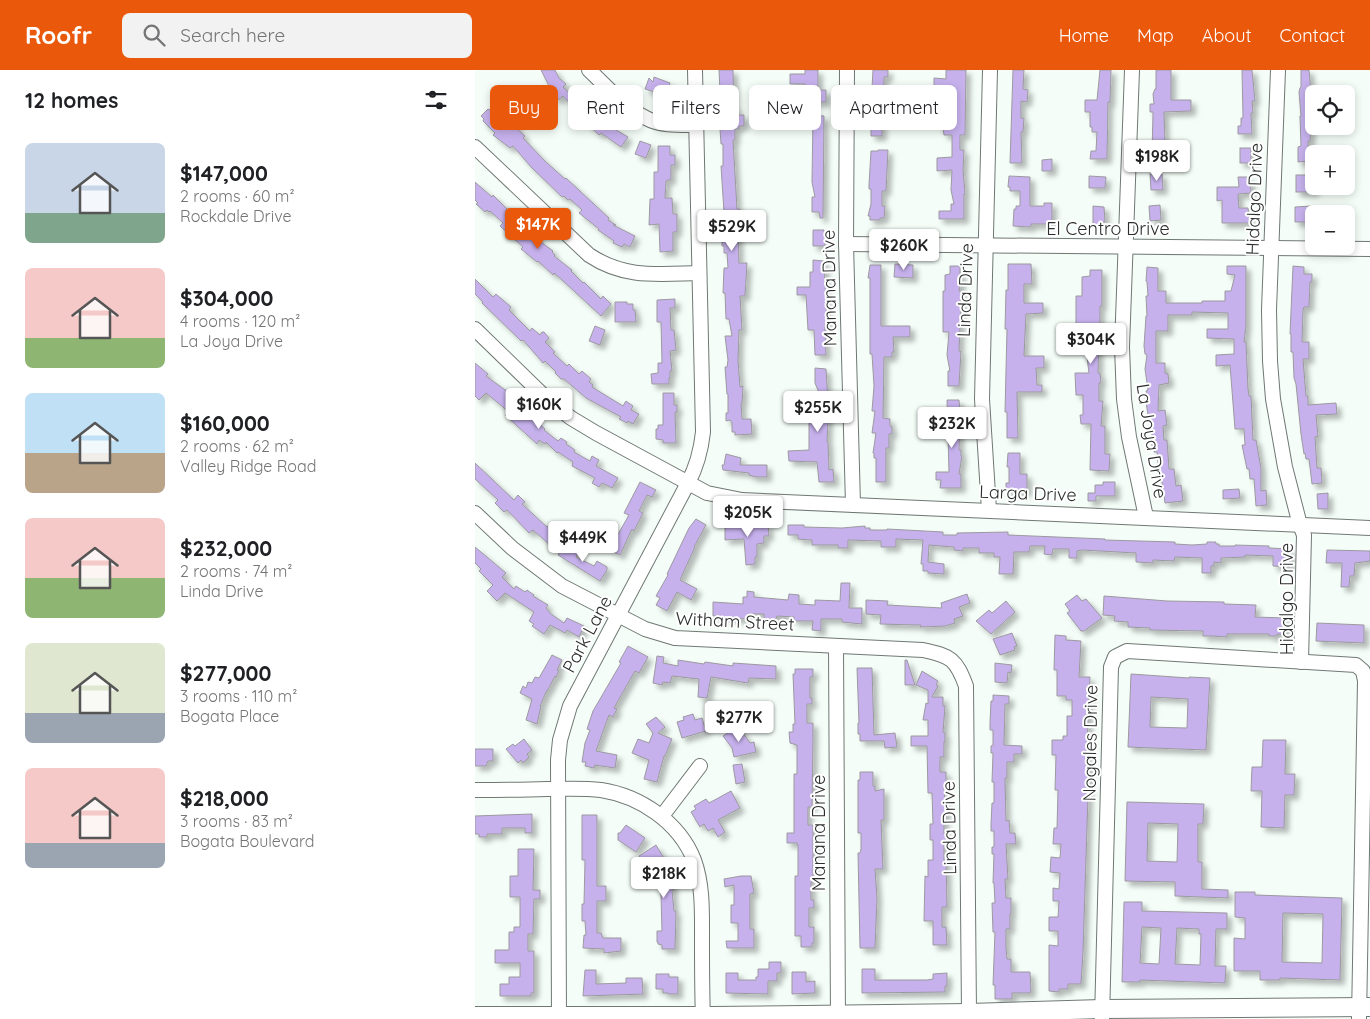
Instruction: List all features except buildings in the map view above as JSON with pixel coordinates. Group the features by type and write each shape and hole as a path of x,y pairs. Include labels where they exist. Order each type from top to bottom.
{"main road":[{"path":"475,1016 559,1018 838,1017 1237,1014 1363,1011"}],"street":[{"path":"589,70 623,102 646,118 653,120"},
{"name":"Park Lane","path":"695,70 695,85"},
{"name":"Manana Drive","path":"847,70 846,244 853,505"},
{"name":"Linda Drive","path":"989,510 982,399 990,70"},
{"name":"La Joya Drive","path":"1132,70 1122,347 1124,399 1129,437 1146,517"},
{"name":"Hidalgo Drive","path":"1278,70 1269,310 1273,398 1285,467 1304,535 1301,662 1356,664 1365,675 1363,1011"},
{"name":"Park Lane","path":"559,1018 559,740 570,706 699,460 703,432 696,130"},
{"path":"475,147 589,255 599,261 622,271 641,274 699,273"},
{"name":"El Centro Drive","path":"846,244 1370,249"},
{"name":"Larga Drive","path":"475,329 548,400 571,418 707,493 742,500 1370,528"},
{"name":"Witham Street","path":"475,513 512,548 542,572 563,586 645,629 675,638 901,648 941,654"},
{"name":"Manana Drive","path":"836,646 838,1017"},
{"name":"Nogales Drive","path":"1102,1014 1111,667 1115,657 1127,651 1301,662"},
{"name":"Linda Drive","path":"941,654 953,659 961,670 966,686 969,1016"},
{"path":"662,816 700,766"},
{"path":"475,790 558,788 601,790 624,795 662,816 685,844 693,860 699,882 702,903 703,1017"}]}
